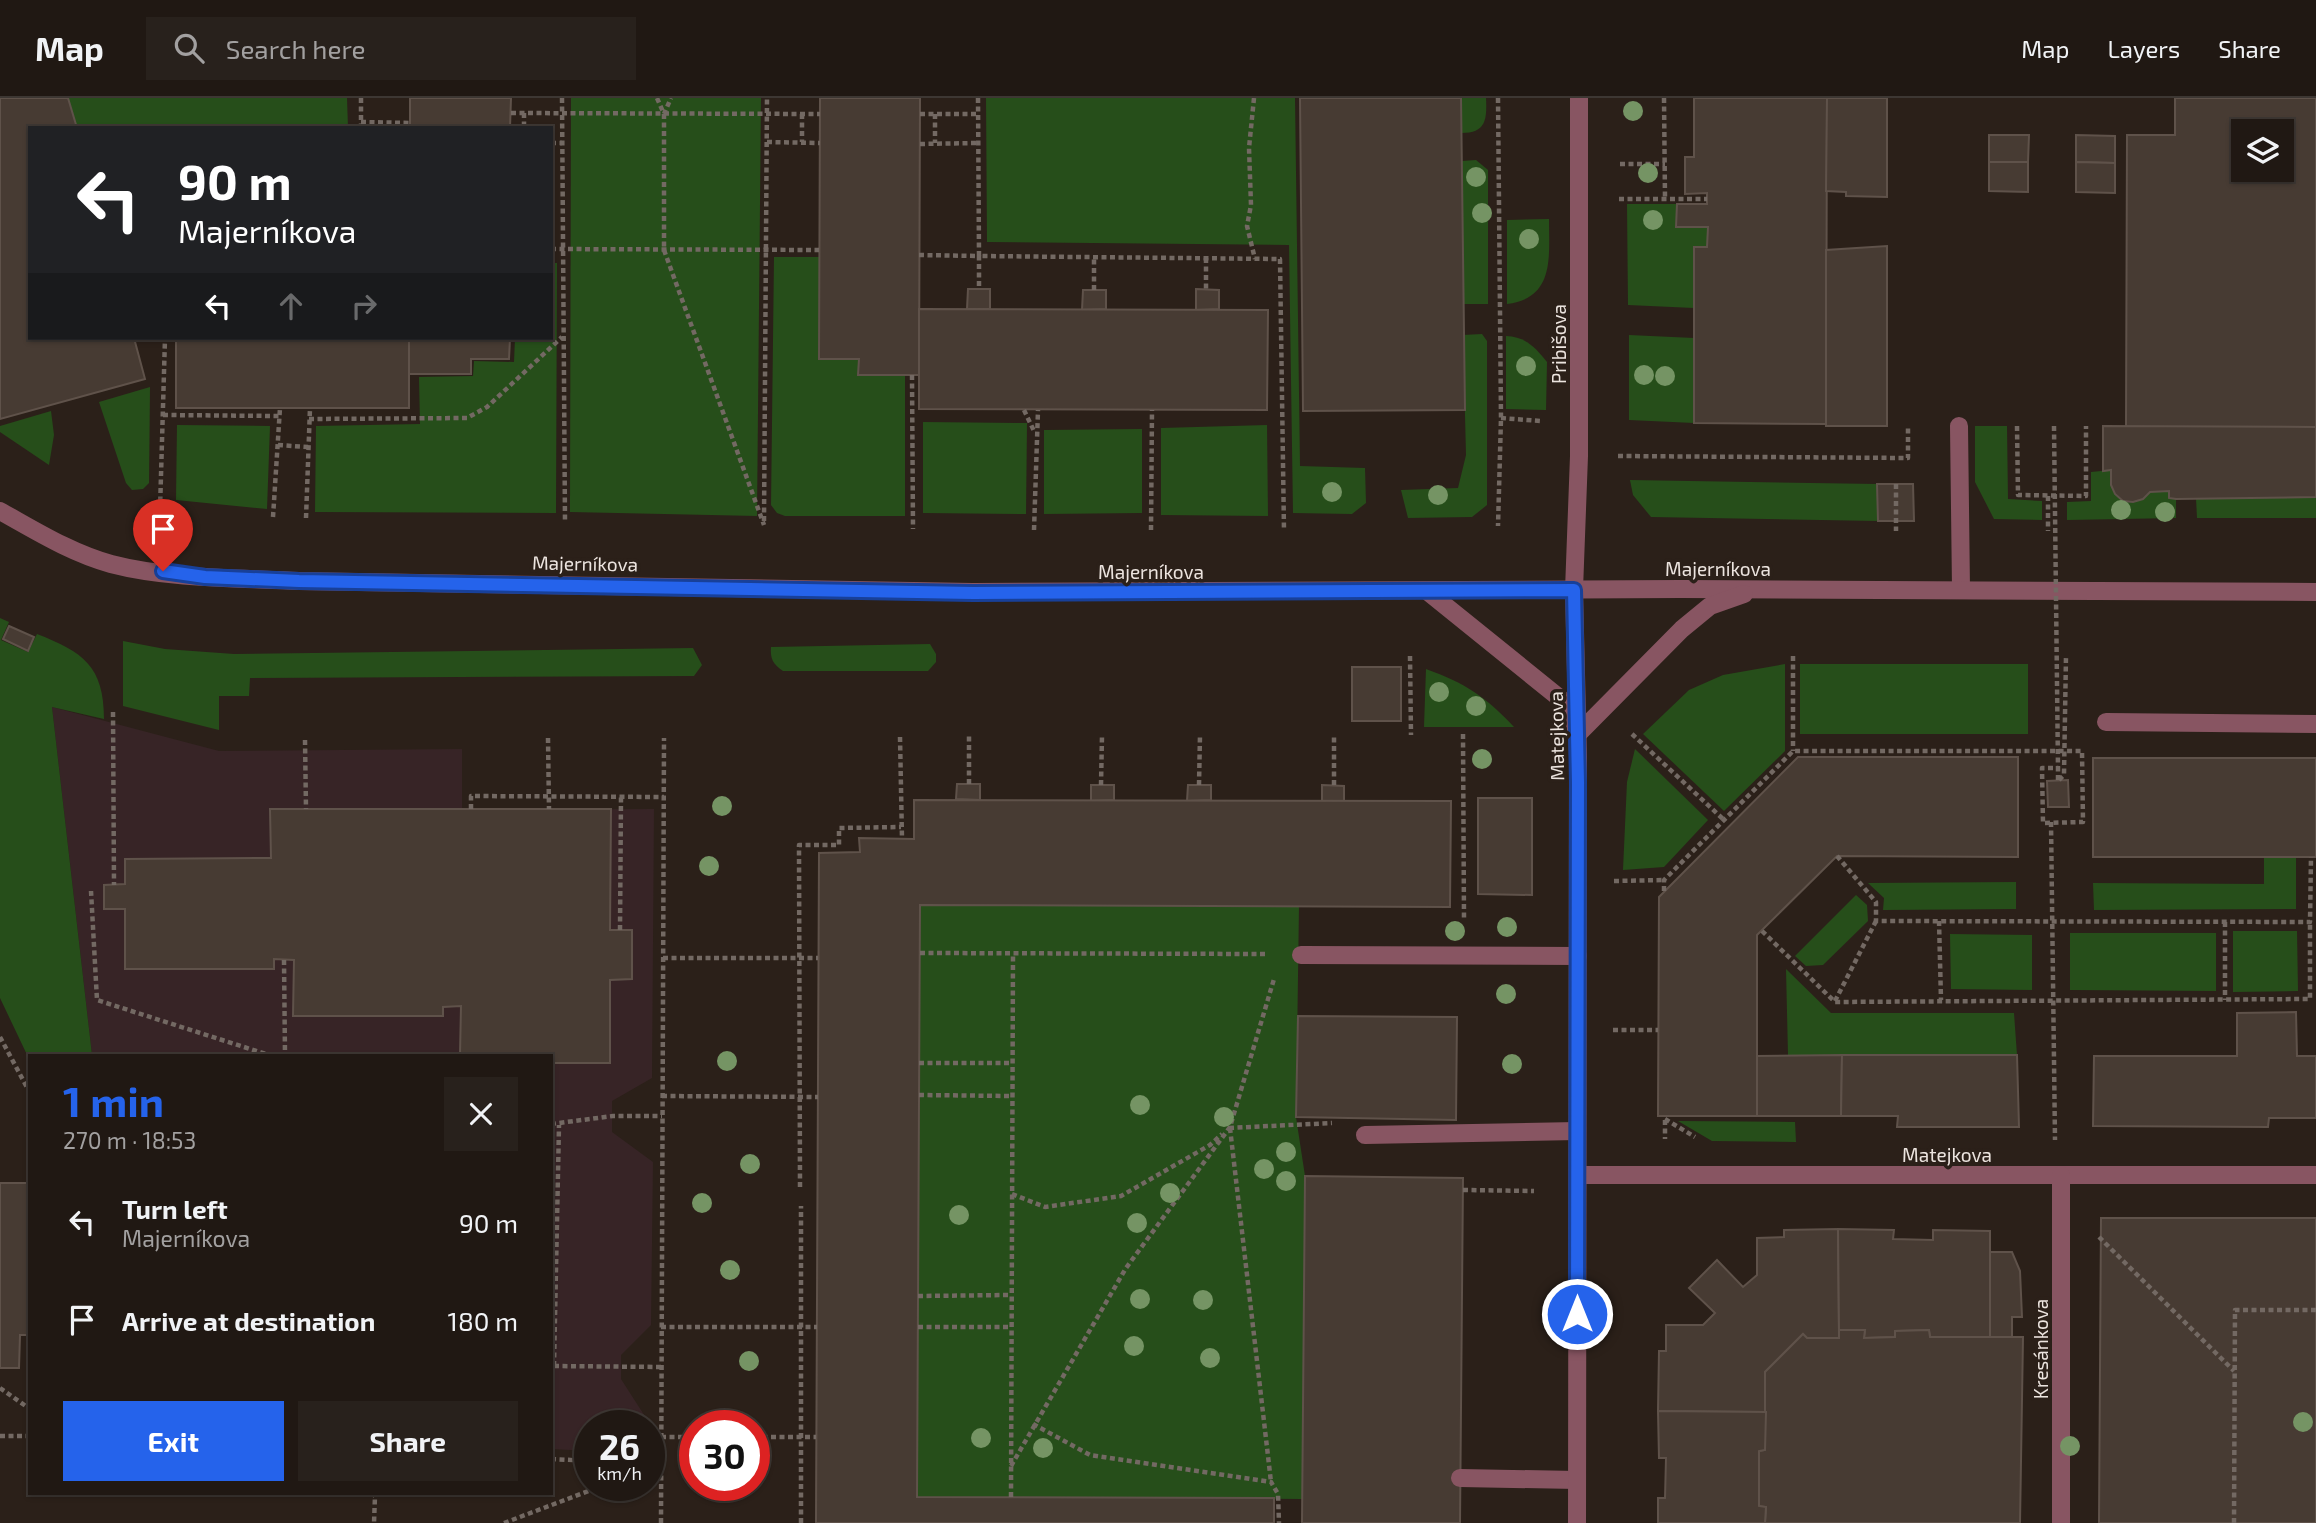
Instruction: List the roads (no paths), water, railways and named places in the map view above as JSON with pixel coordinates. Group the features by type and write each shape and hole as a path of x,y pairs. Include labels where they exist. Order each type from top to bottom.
{"street":[{"name":"Pribišova","path":"1574,590 1579,456 1579,98"},
{"path":"1959,426 1961,589"},
{"name":"Majerníkova","path":"0,511 59,545 112,564 205,577 973,593 1756,589 2316,592"},
{"path":"1427,591 1562,700 1578,734 1682,629 1710,606 1756,589"},
{"name":"Matejkova","path":"1574,590 1578,734 1577,1523"},
{"path":"2106,722 2316,724"},
{"path":"1301,955 1578,956"},
{"path":"1365,1135 1577,1130"},
{"name":"Matejkova","path":"1578,1175 2316,1175"},
{"name":"Kresánkova","path":"2061,1523 2062,1175"},
{"path":"1460,1478 1577,1480"}]}
